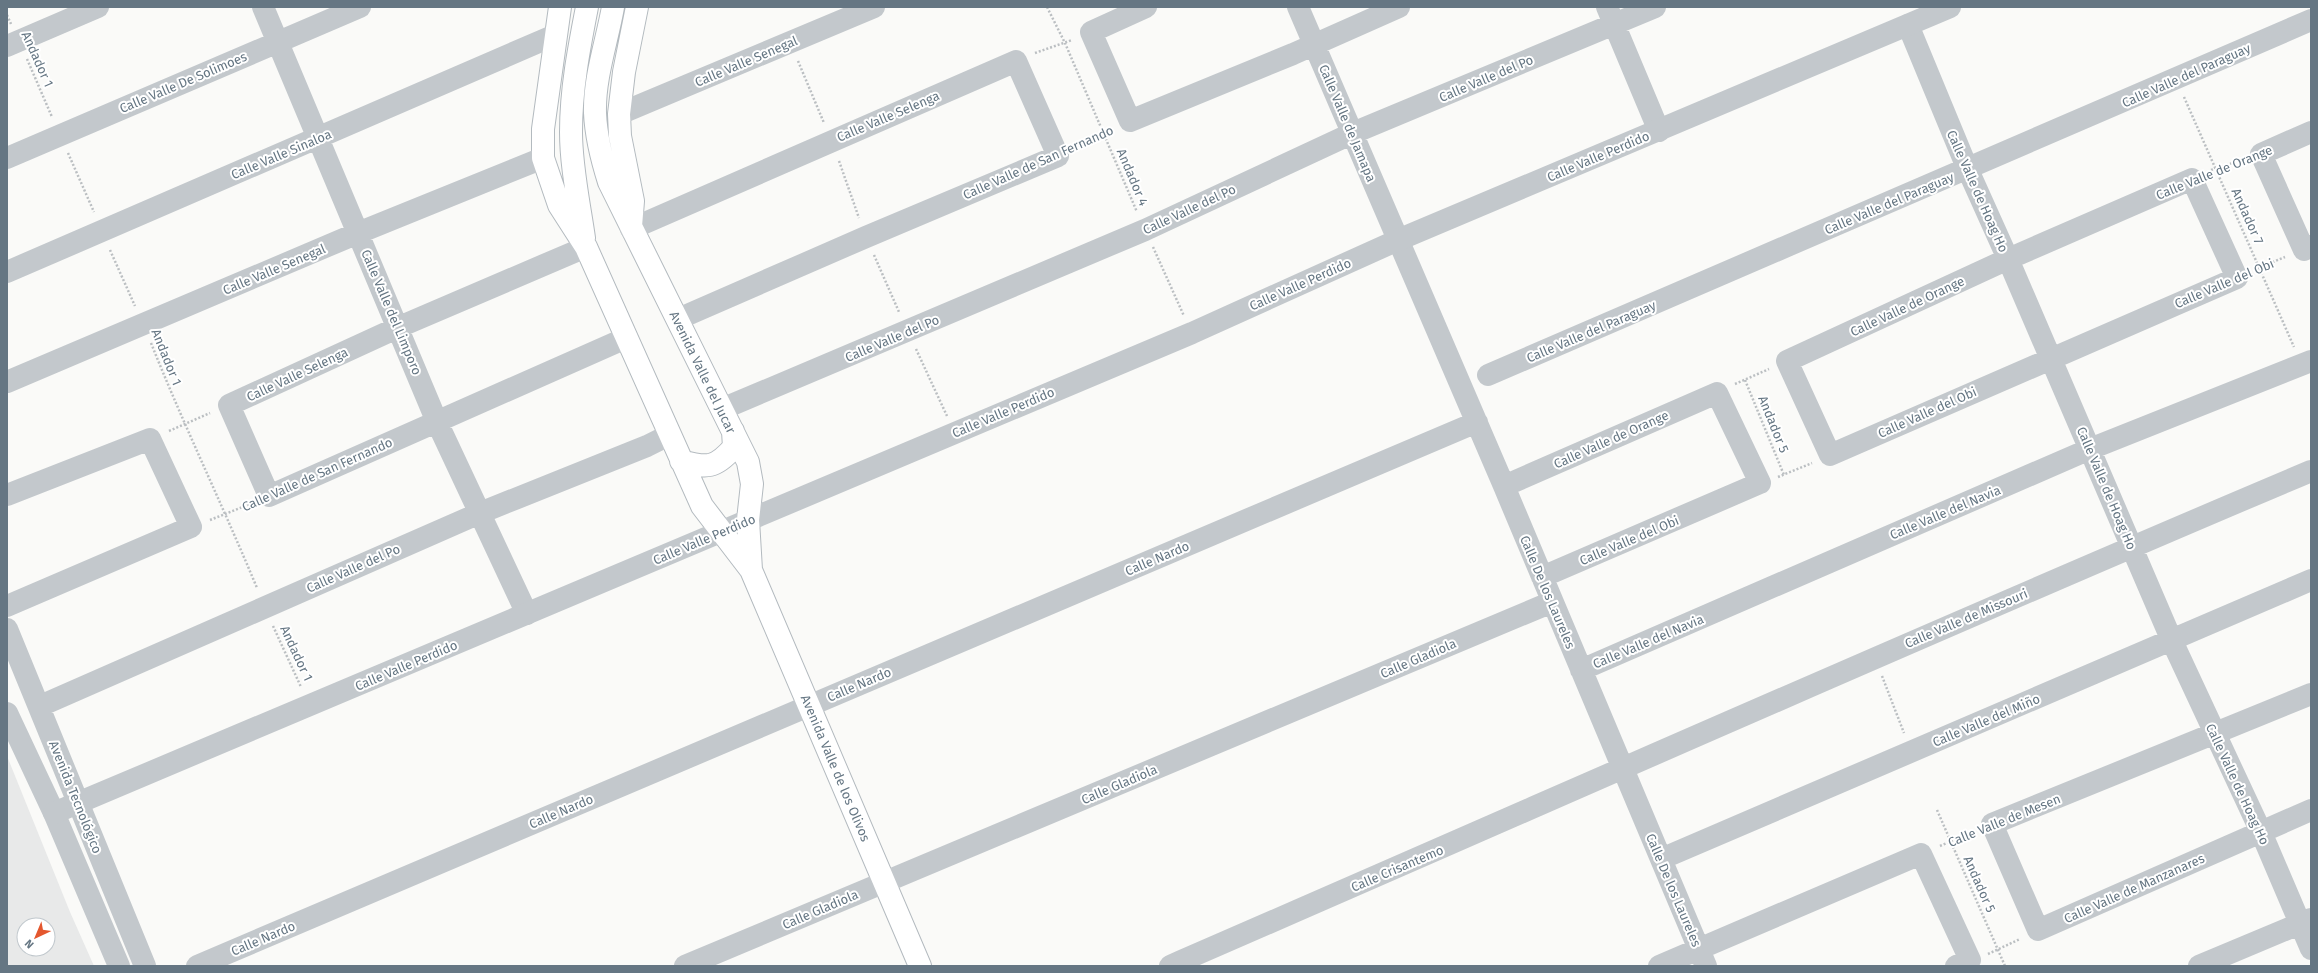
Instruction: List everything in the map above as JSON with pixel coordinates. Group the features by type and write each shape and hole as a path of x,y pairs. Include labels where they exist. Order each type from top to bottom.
{"main road":[{"path":"560,7 543,129 543,158 559,205 586,247 702,506 722,532"},
{"path":"586,247 572,159 571,132 575,73 587,7"},
{"name":"Avenida Valle del Jucar","path":"613,7 599,80 595,112 608,182 748,462 752,484 748,520"},
{"path":"631,229 633,201 620,136 618,114 624,72 637,7"},
{"path":"681,461 705,467 722,461 734,448 732,431"},
{"name":"Avenida Valle de los Olivos","path":"748,520 751,570"},
{"name":"Avenida Valle de los Olivos","path":"722,532 751,570 810,704 920,966"}],"street":[{"path":"13,43 98,7"},
{"name":"Calle Valle del Limporo","path":"263,7 399,327 437,422 527,614"},
{"name":"Calle Valle De Solimoes","path":"7,158 360,7"},
{"name":"Calle Valle Senegal","path":"618,114 874,7"},
{"path":"1146,7 1091,32 1130,121 1399,7"},
{"name":"Calle Valle de Jamapa","path":"1298,7 1398,240"},
{"name":"Calle Valle del Po","path":"722,409 1145,230 1611,15 1655,7"},
{"name":"Calle Valle Perdido","path":"54,813 1192,333 1398,240 1950,7"},
{"path":"1611,15 1659,131"},
{"name":"Calle Valle del Paraguay","path":"1488,375 1968,170 2311,20"},
{"name":"Calle Valle de Hoag Ho","path":"1908,25 1968,170 2008,259 2172,641 2214,735 2306,921 2311,949"},
{"name":"Calle Valle Sinaloa","path":"7,272 101,230 555,36"},
{"path":"1016,60 1058,156"},
{"name":"Calle Valle Selenga","path":"631,229 1016,60"},
{"name":"Calle Valle de Orange","path":"2261,154 2311,132"},
{"path":"2261,154 2307,248"},
{"name":"Calle Valle de San Fernando","path":"678,320 858,240 1058,156"},
{"name":"Calle Valle Senegal","path":"7,382 358,233 543,158"},
{"path":"2192,179 2237,278"},
{"name":"Calle Valle de Orange","path":"1787,361 2008,259 2192,179"},
{"name":"Calle De los Laureles","path":"1398,240 1477,422 1702,957"},
{"name":"Calle Valle Selenga","path":"229,405 399,327 586,247"},
{"name":"Calle Valle del Obi","path":"1830,455 2050,358 2237,278"},
{"name":"Calle Valle de San Fernando","path":"269,496 626,338"},
{"path":"1787,361 1830,455"},
{"name":"Calle Valle del Navia","path":"1581,670 2090,449 2307,363"},
{"path":"1717,393 1760,483"},
{"name":"Calle Valle de Orange","path":"1504,486 1717,393"},
{"path":"229,405 269,496"},
{"name":"Calle Nardo","path":"197,966 810,704 1477,422"},
{"name":"Calle Valle del Po","path":"40,706 264,606 480,513 647,446 669,435"},
{"path":"7,495 150,439 191,527 7,606"},
{"name":"Calle Valle de Missouri","path":"1623,769 1875,657 2132,546 2311,471"},
{"name":"Calle Valle del Obi","path":"1542,577 1760,483"},
{"name":"Calle Valle del Miño","path":"1661,860 2311,580"},
{"name":"Calle Gladiola","path":"685,966 1552,602"},
{"name":"Avenida Tecnológico","path":"7,629 40,706 77,802 145,966"},
{"name":"Calle Valle de Mesen","path":"1992,824 2214,735 2311,694"},
{"name":"Avenida Tecnológico","path":"7,712 54,813 119,966"},
{"name":"Calle Crisantemo","path":"1170,966 1623,769"},
{"name":"Calle Valle de Manzanares","path":"2038,930 2311,810"},
{"path":"1992,824 2038,930"},
{"path":"1659,966 1702,957 1921,854 1963,963"},
{"path":"2199,966 2306,921"}],"path":[{"name":"Andador 4","path":"1048,7 1065,43 1145,230 1192,333"},
{"name":"Andador 1","path":"7,15 13,43 60,135 143,324 184,425 226,514 264,606 310,705"},
{"path":"1016,60 1065,43 1091,32"},
{"name":"Andador 7","path":"2176,79 2260,268 2307,363"},
{"name":"Calle Valle de San Fernando","path":"1058,156 1130,121"},
{"name":"Calle Valle de Orange","path":"2192,179 2216,168 2261,154"},
{"name":"Calle Valle del Obi","path":"2237,278 2307,248"},
{"path":"1717,393 1787,361"},
{"name":"Andador 5","path":"1745,380 1784,475"},
{"path":"150,439 229,405"},
{"path":"1760,483 1784,475 1830,455"},
{"name":"Calle Valle de San Fernando","path":"191,527 269,496"},
{"path":"1875,657 1912,752"},
{"name":"Andador 5","path":"1937,810 2005,966"},
{"name":"Calle Valle de Mesen","path":"1921,854 1992,824"},
{"path":"1963,963 1998,950 2038,930"}],"shaded area":[{"path":"7,756 70,912 94,966 7,966"}]}
